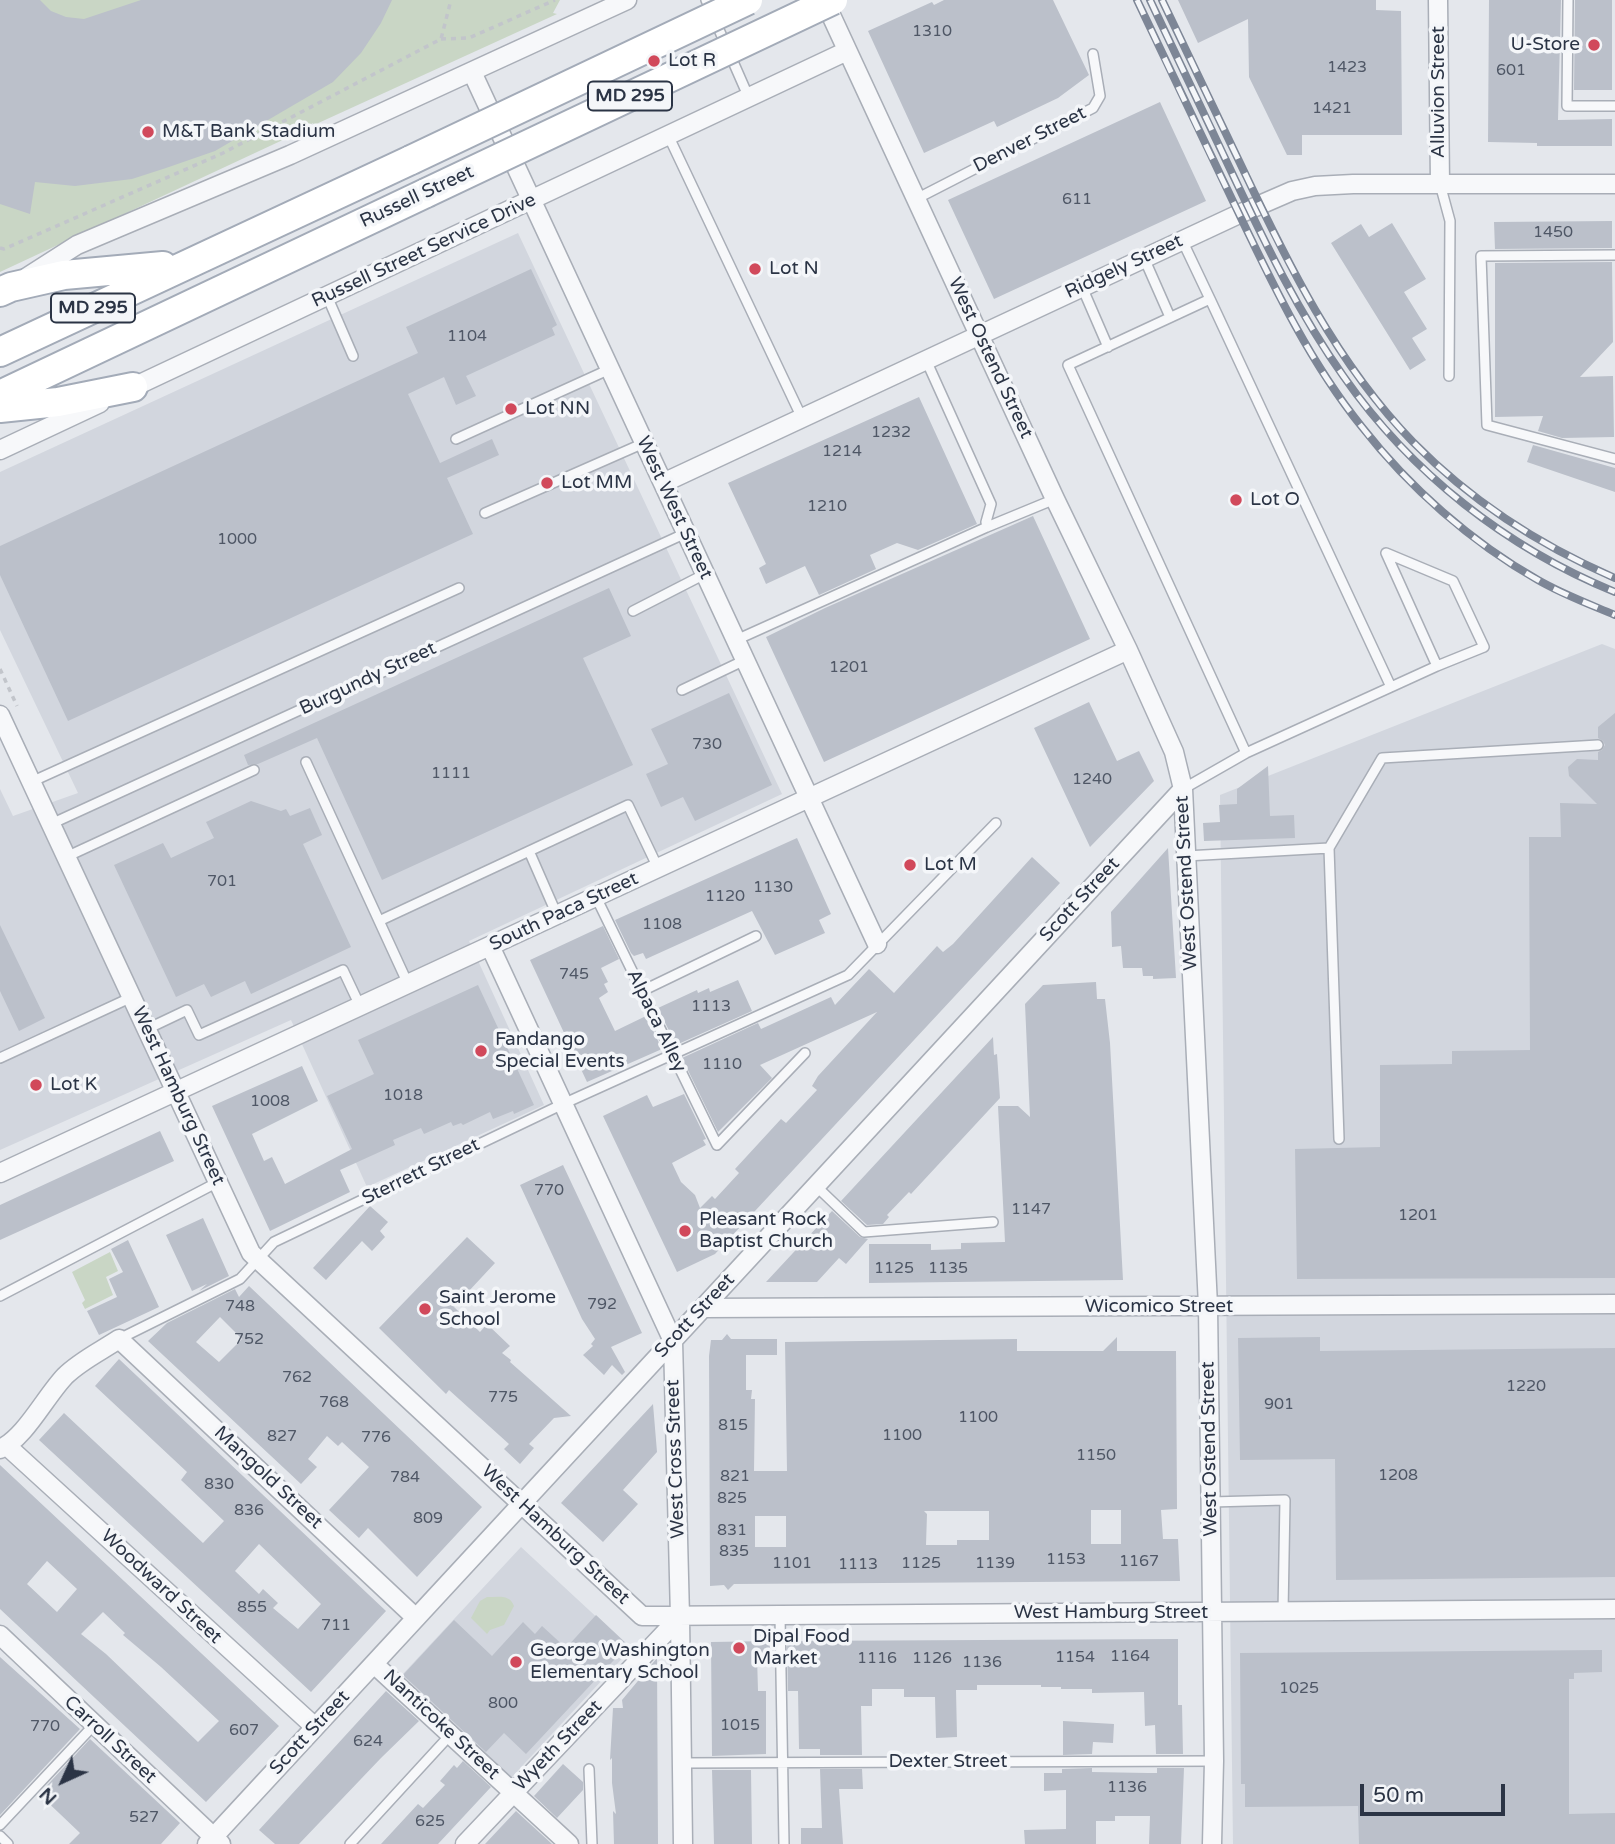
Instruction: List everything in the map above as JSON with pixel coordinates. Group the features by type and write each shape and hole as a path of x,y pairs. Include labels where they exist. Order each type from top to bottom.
{"main road":[{"name":"Russell Street","path":"0,352 748,0"},
{"name":"Russell Street","path":"0,395 834,0"},
{"path":"5,290 64,275 187,263"},
{"path":"0,408 58,402 133,387"}],"street":[{"path":"5,290 77,245 290,155 472,72 597,10 627,0"},
{"name":"West Ostend Street","path":"824,0 1055,499 1128,650 1174,752 1182,789 1208,1306 1214,1762 1212,1844"},
{"name":"Alluvion Street","path":"1438,0 1440,184"},
{"name":"Russell Street Service Drive","path":"0,450 847,51"},
{"name":"West West Street","path":"472,72 877,944"},
{"name":"Ridgely Street","path":"663,483 1259,204 1292,191 1315,186 1615,184"},
{"name":"South Paca Street","path":"0,1173 1128,650"},
{"name":"West Hamburg Street","path":"0,716 251,1254 642,1616 1615,1609"},
{"name":"Scott Street","path":"214,1842 315,1727 1182,789"},
{"name":"West Cross Street","path":"490,946 673,1341 683,1844"},
{"name":"Wicomico Street","path":"703,1308 1615,1304"},
{"name":"Sterrett Street","path":"4,1447 68,1373 119,1339"},
{"name":"Mangold Street","path":"119,1339 416,1618"},
{"name":"Woodward Street","path":"4,1447 315,1727"},
{"name":"Wyeth Street","path":"465,1844 680,1617"},
{"name":"Carroll Street","path":"0,1635 214,1842"},
{"name":"Nanticoke Street","path":"374,1664 513,1792 559,1841"}],"lane":[{"path":"706,0 749,97"},
{"path":"1568,0 1567,106 1615,106"},
{"name":"Denver Street","path":"916,199 1093,108 1100,96 1093,54"},
{"path":"668,135 802,418"},
{"path":"1440,184 1450,221 1449,376"},
{"path":"1182,240 1391,687"},
{"path":"1615,255 1481,256 1488,425 1615,459"},
{"path":"1143,258 1170,317"},
{"path":"1082,287 1108,347"},
{"path":"327,296 353,356"},
{"path":"1210,299 1068,365 1246,753"},
{"path":"926,360 991,504 987,527"},
{"path":"456,439 610,369"},
{"path":"485,513 644,443"},
{"path":"736,640 1055,499"},
{"name":"Burgundy Street","path":"51,824 686,533"},
{"path":"1182,789 1246,753 1484,647 1453,582 1386,553 1437,666"},
{"path":"633,611 705,574"},
{"path":"31,782 459,589"},
{"path":"682,690 745,660"},
{"path":"1339,1139 1329,848 1382,758 1598,745"},
{"path":"306,762 408,984"},
{"path":"66,857 254,770"},
{"path":"379,921 628,805 658,868"},
{"name":"Sterrett Street","path":"119,1339 240,1279 274,1242 563,1104 848,975 996,823"},
{"path":"1186,856 1329,848"},
{"path":"529,851 557,915"},
{"name":"Alpaca Alley","path":"596,897 717,1145 806,1054"},
{"path":"642,991 756,936"},
{"path":"146,1029 187,1010 199,1035 343,970 360,1006"},
{"path":"0,1058 132,997"},
{"path":"0,1296 218,1182"},
{"path":"816,1186 864,1232 993,1222"},
{"path":"1211,1502 1285,1500 1283,1612"},
{"path":"1615,1609 1615,1615"},
{"path":"780,1616 784,1844"},
{"path":"0,1825 94,1725"},
{"path":"350,1844 451,1734"},
{"name":"Dexter Street","path":"682,1763 1214,1762"},
{"path":"589,1769 592,1844"},
{"path":"0,1836 8,1844"}],"path":[{"path":"441,40 451,0"},
{"path":"1,249 223,153 441,40 469,38 555,0"}],"shaded area":[{"path":"518,233 782,794 469,941 544,1105 367,1187 291,1020 0,1150 0,789 13,816 78,793 0,630 0,472"},
{"path":"1602,644 1615,649 1615,1844 1233,1844 1220,795"},
{"name":"George Washington Elementary School","path":"521,1547 631,1649 511,1778 401,1676"}],"green space":[{"name":"M&T Bank Stadium","path":"0,0 560,0 553,13 557,14 314,125 313,123 287,138 0,272"},
{"path":"110,1252 118,1271 106,1277 113,1295 85,1309 82,1303 85,1300 72,1272"},
{"path":"487,1597 507,1598 514,1606 504,1625 490,1630 487,1634 471,1618 480,1601"}],"building":[{"name":"M&T Bank Stadium","path":"0,0 40,0 51,11 66,17 84,19 141,0 392,0 381,23 361,53 333,82 215,151 166,168 132,179 75,186 35,182 30,214 0,204"},
{"path":"944,0 1053,0 1089,75 1058,98 997,127 994,121 924,153 868,31 932,2 934,5"},
{"path":"1178,0 1376,0 1376,10 1401,11 1402,135 1302,135 1302,155 1287,155 1249,77 1248,19 1198,43"},
{"path":"1489,0 1561,0 1558,120 1612,119 1612,146 1537,146 1537,143 1488,142"},
{"name":"U-Store","path":"1575,0 1612,0 1612,90 1574,90"},
{"path":"1160,102 1206,201 994,299 948,200"},
{"path":"1612,221 1612,248 1495,249 1494,222"},
{"path":"1392,223 1426,279 1404,292 1427,329 1412,338 1426,360 1410,370 1331,243 1361,224 1369,237"},
{"path":"1612,262 1613,342 1580,377 1613,376 1614,437 1562,438 1538,431 1543,416 1495,417 1495,263"},
{"path":"531,269 557,325 552,328 555,335 466,376 476,396 456,405 444,377 408,394 440,463 492,439 499,455 447,478 473,534 68,721 0,575 0,546 418,353 406,327"},
{"path":"919,397 977,524 918,550 897,543 870,555 876,569 819,595 805,566 766,584 759,568 766,564 728,483"},
{"path":"1533,445 1615,468 1615,492 1527,462"},
{"path":"1033,516 1090,639 824,762 766,637"},
{"path":"609,588 631,636 583,658 633,765 382,880 317,738 258,764 248,765 244,755"},
{"path":"729,693 772,785 695,821 683,797 661,807 646,774 668,764 651,729"},
{"path":"1089,702 1117,761 1139,751 1154,781 1090,847 1034,728"},
{"path":"1615,713 1615,1278 1297,1279 1295,1149 1380,1147 1380,1065 1452,1064 1452,1051 1530,1050 1529,837 1561,837 1560,803 1597,804 1569,776 1568,767 1577,759 1598,760 1598,752 1605,745 1598,738 1598,727"},
{"path":"1268,766 1270,816 1294,815 1295,838 1204,841 1203,823 1220,822 1219,805 1237,804 1237,789"},
{"path":"251,801 281,811 286,809 290,816 310,808 322,835 303,844 351,947 251,994 245,981 211,997 204,984 176,997 114,865 163,843 171,858 214,838 206,822"},
{"path":"797,838 831,914 819,920 825,933 775,955 752,911 646,959 643,953 634,956 631,953 615,920"},
{"path":"1168,848 1176,978 1153,979 1153,976 1143,976 1142,968 1123,968 1121,946 1112,947 1111,912"},
{"path":"1032,857 1060,883 715,1254 677,1272 603,1116 647,1095 653,1107 684,1094 706,1139 703,1140 706,1145 672,1163 681,1182 695,1195 700,1208 712,1196 715,1199 739,1173 735,1169 781,1119 786,1123 817,1090 812,1086 818,1076 877,1012 760,1065 772,1078 718,1132 682,1058 758,1023 761,1029 831,997 835,1005 869,969 894,993 937,946 943,952 953,944"},
{"path":"0,925 45,1018 19,1031 0,991"},
{"path":"603,926 619,959 601,968 608,982 604,984 608,992 599,998 615,1031 646,1016 662,1049 587,1082 530,960"},
{"path":"738,980 752,1011 676,1045 658,1008 697,990 698,993 709,988 710,992"},
{"path":"1096,982 1097,999 1105,999 1110,1043 1123,1280 869,1283 869,1244 931,1244 931,1250 961,1249 961,1243 1005,1242 998,1106 1018,1106 1030,1117 1025,1004 1043,985"},
{"path":"478,985 534,1105 493,1119 490,1112 463,1125 461,1123 453,1126 451,1122 424,1134 421,1128 393,1140 395,1145 340,1170 350,1192 270,1231 212,1106 302,1066 318,1101 252,1134 264,1161 272,1157 285,1184 352,1149 327,1096 374,1074 358,1040"},
{"path":"993,1037 1000,1098 911,1194 909,1192 887,1215 889,1217 883,1224 867,1225 841,1201"},
{"path":"160,1131 174,1161 0,1240 0,1205"},
{"path":"563,1165 642,1333 611,1347 625,1372 622,1375 612,1365 604,1375 583,1355 593,1346 591,1344 595,1339 582,1319 520,1185"},
{"path":"370,1206 388,1222 380,1231 385,1237 372,1251 362,1241 326,1280 313,1268"},
{"path":"832,1211 860,1237 868,1239 846,1264 839,1258 817,1282 766,1282"},
{"path":"203,1218 229,1276 199,1291 207,1284 192,1291 166,1235"},
{"path":"467,1237 495,1263 454,1307 480,1332 487,1324 510,1346 502,1353 510,1362 571,1416 554,1418 529,1444 534,1448 520,1464 504,1449 509,1444 449,1390 446,1394 379,1328"},
{"path":"128,1240 159,1307 99,1335 87,1311 117,1297 109,1279 123,1272 111,1249"},
{"path":"249,1286 482,1507 417,1577 368,1528 359,1538 329,1510 369,1467 342,1442 338,1446 327,1436 308,1459 317,1467 301,1484 148,1341 167,1323 235,1289 239,1297","holes":["220,1317 242,1339 219,1362 196,1342"]},
{"path":"727,1334 731,1339 777,1339 777,1355 746,1355 746,1390 752,1390 751,1399 755,1399 754,1471 787,1471 785,1342 1017,1339 1017,1351 1103,1351 1117,1337 1117,1351 1176,1351 1177,1509 1161,1510 1163,1539 1178,1539 1180,1581 734,1584 728,1590 724,1585 710,1586 709,1356 711,1340 722,1340","holes":["1091,1510 1121,1510 1121,1544 1091,1544","924,1511 989,1511 989,1540 957,1540 957,1545 926,1545 927,1514","755,1516 786,1516 786,1547 755,1547"]},
{"path":"1320,1337 1320,1351 1615,1348 1615,1577 1336,1580 1335,1459 1240,1460 1238,1338"},
{"path":"119,1359 386,1611 311,1692 39,1440 64,1413 203,1543 224,1521 181,1480 187,1472 95,1386","holes":["259,1544 321,1604 298,1629 273,1608 278,1603 263,1589 259,1594 235,1571"]},
{"path":"653,1404 657,1452 623,1490 638,1504 603,1542 561,1503"},
{"path":"0,1465 279,1726 206,1802 0,1609","holes":["47,1561 77,1589 57,1612 27,1584","103,1612 125,1633 123,1635 219,1721 198,1742 106,1654 81,1634"]},
{"name":"George Washington Elementary School","path":"596,1615 628,1645 526,1754 504,1733 486,1752 403,1675 454,1620 492,1656 523,1622 535,1634 542,1626 566,1648"},
{"path":"1178,1639 1178,1705 1182,1705 1183,1754 1156,1754 1155,1725 1145,1726 1144,1692 1092,1693 1092,1689 1061,1689 1041,1685 977,1685 977,1690 956,1690 957,1737 936,1738 935,1697 904,1697 904,1689 872,1689 872,1706 861,1706 862,1755 820,1755 820,1749 799,1749 798,1691 788,1691 787,1641"},
{"path":"773,1641 774,1656 757,1656 758,1691 766,1691 766,1754 712,1756 711,1642"},
{"path":"1602,1650 1602,1672 1574,1673 1574,1679 1569,1679 1569,1814 1615,1813 1615,1844 1359,1844 1358,1806 1245,1807 1245,1784 1241,1784 1240,1653"},
{"path":"0,1657 80,1729 0,1815"},
{"path":"657,1658 658,1844 614,1844 613,1811 616,1814 612,1758 610,1760 613,1708 623,1708 622,1700"},
{"path":"386,1691 419,1721 299,1844 275,1844 259,1830"},
{"path":"1063,1721 1114,1724 1113,1743 1093,1742 1092,1754 1063,1755"},
{"path":"90,1739 180,1823 161,1844 69,1844 80,1833 39,1794"},
{"path":"463,1761 491,1787 438,1844 381,1844 418,1804 423,1808 445,1785 440,1781 454,1765 457,1768"},
{"path":"563,1764 583,1782 583,1790 557,1818 534,1796"},
{"path":"1092,1768 1092,1772 1157,1773 1157,1768 1184,1768 1181,1844 1149,1844 1150,1816 1115,1816 1115,1821 1096,1821 1096,1844 1025,1844 1024,1830 1066,1829 1066,1790 1044,1791 1044,1773 1062,1773 1062,1769"},
{"path":"820,1769 862,1769 863,1789 839,1789 843,1844 801,1844 801,1828 822,1828"},
{"path":"712,1770 751,1770 752,1844 714,1844"},
{"path":"516,1811 552,1844 485,1844"}],"railway":[{"path":"1137,0 1281,298 1326,378 1362,427 1400,471 1465,531 1547,585 1615,615"},
{"path":"1150,0 1284,278 1328,353 1370,412 1431,476 1499,530 1575,574 1615,592"},
{"path":"1162,0 1295,274 1337,345 1385,411 1435,463 1482,502 1560,551 1615,578"}],"place":[{"name":"U-Store","path":"1594,45"},
{"name":"Lot R","path":"654,61"},
{"name":"M&T Bank Stadium","path":"148,132"},
{"name":"Lot N","path":"755,269"},
{"name":"Lot NN","path":"511,409"},
{"name":"Lot MM","path":"547,483"},
{"name":"Lot O","path":"1236,500"},
{"name":"Lot M","path":"910,865"},
{"name":"Fandango Special Events","path":"481,1051"},
{"name":"Lot K","path":"36,1085"},
{"name":"Pleasant Rock Baptist Church","path":"685,1231"},
{"name":"Saint Jerome School","path":"425,1309"},
{"name":"Dipal Food Market","path":"739,1648"},
{"name":"George Washington Elementary School","path":"516,1662"}]}
